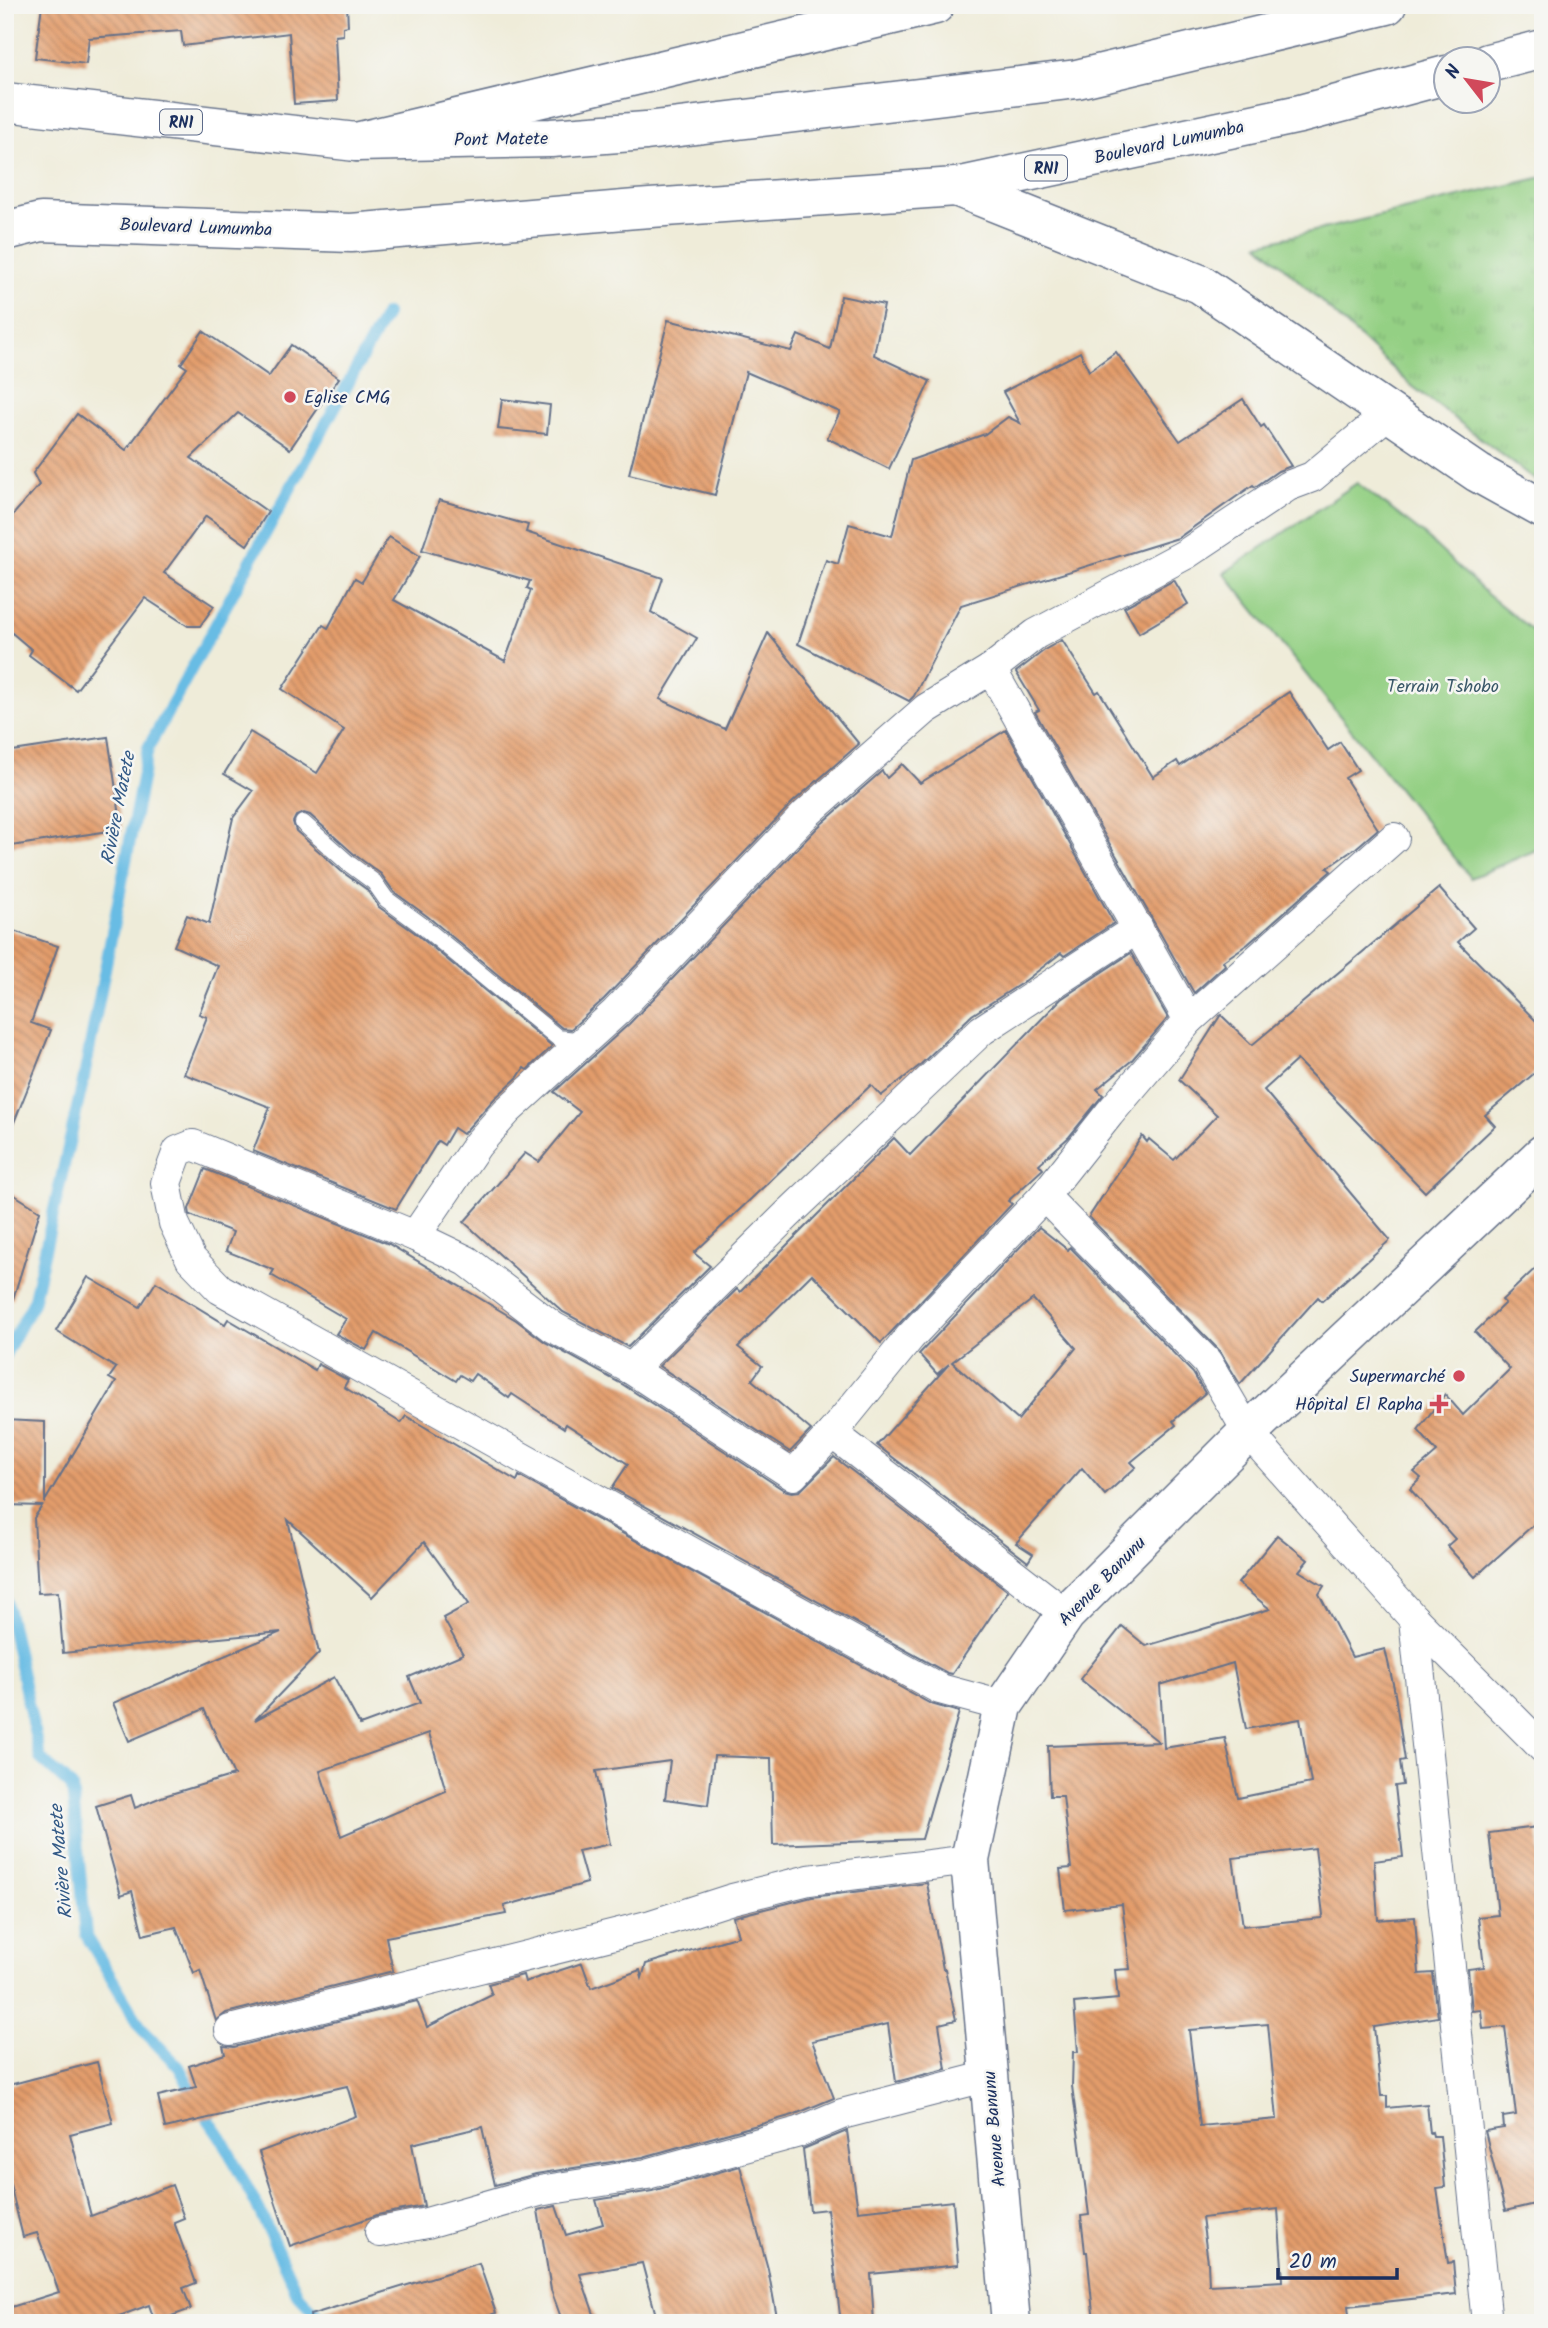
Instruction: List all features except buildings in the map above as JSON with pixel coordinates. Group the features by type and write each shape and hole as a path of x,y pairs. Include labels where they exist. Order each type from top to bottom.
{"main road":[{"path":"356,142 880,12 936,5"},
{"name":"Pont Matete","path":"356,142 551,138 646,131 1077,79 1387,5"},
{"path":"1502,60 1543,49"},
{"name":"Boulevard Lumumba","path":"23,227 351,233 636,209 956,187 1300,114 1432,79"},
{"name":"RN1","path":"5,102 356,142"},
{"path":"956,187 1200,284 1478,472 1543,509"},
{"name":"Avenue Banunu","path":"1011,2323 970,1860 1003,1706 1066,1614 1248,1432 1543,1154"}],"street":[{"path":"415,1236 477,1145 507,1111 625,1002 806,814 926,709 991,669 1036,634 1186,554 1288,486 1312,477 1390,412"},
{"path":"991,669 1189,1020"},
{"path":"1003,1706 940,1689 220,1289 191,1259 174,1223 166,1183 178,1151 193,1145 415,1236 467,1261 553,1327 631,1369 793,1475 832,1433 910,1337 1044,1196 1189,1020 1394,838"},
{"path":"631,1369 787,1214 982,1030 1032,1000 1138,928"},
{"path":"1044,1196 1208,1362 1248,1432 1414,1619 1540,1740"},
{"path":"832,1433 1066,1614"},
{"path":"1414,1619 1487,2323"},
{"path":"230,2030 651,1926 732,1899 809,1880 970,1860"},
{"path":"380,2232 427,2223 539,2191 648,2174 799,2132 842,2115 989,2076"}],"lane":[{"path":"303,823 373,882 386,899 558,1038 584,1041"}],"green space":[{"path":"1543,177 1543,486 1412,386 1259,244"},
{"name":"Terrain Tshobo","path":"1357,483 1422,533 1488,595 1543,639 1543,847 1471,878 1224,573"}],"waterway":[{"name":"Rivière Matete","path":"5,1355 33,1303 84,1077 148,748 386,314"},
{"name":"Rivière Matete","path":"5,1597 40,1758 72,1787 86,1935 142,2029 179,2067 202,2110 222,2139 260,2212 298,2295 325,2323"}],"place":[{"name":"Eglise CMG","path":"290,397"},
{"name":"Supermarché","path":"1459,1376"},
{"name":"Hôpital El Rapha","path":"1439,1404"}]}
